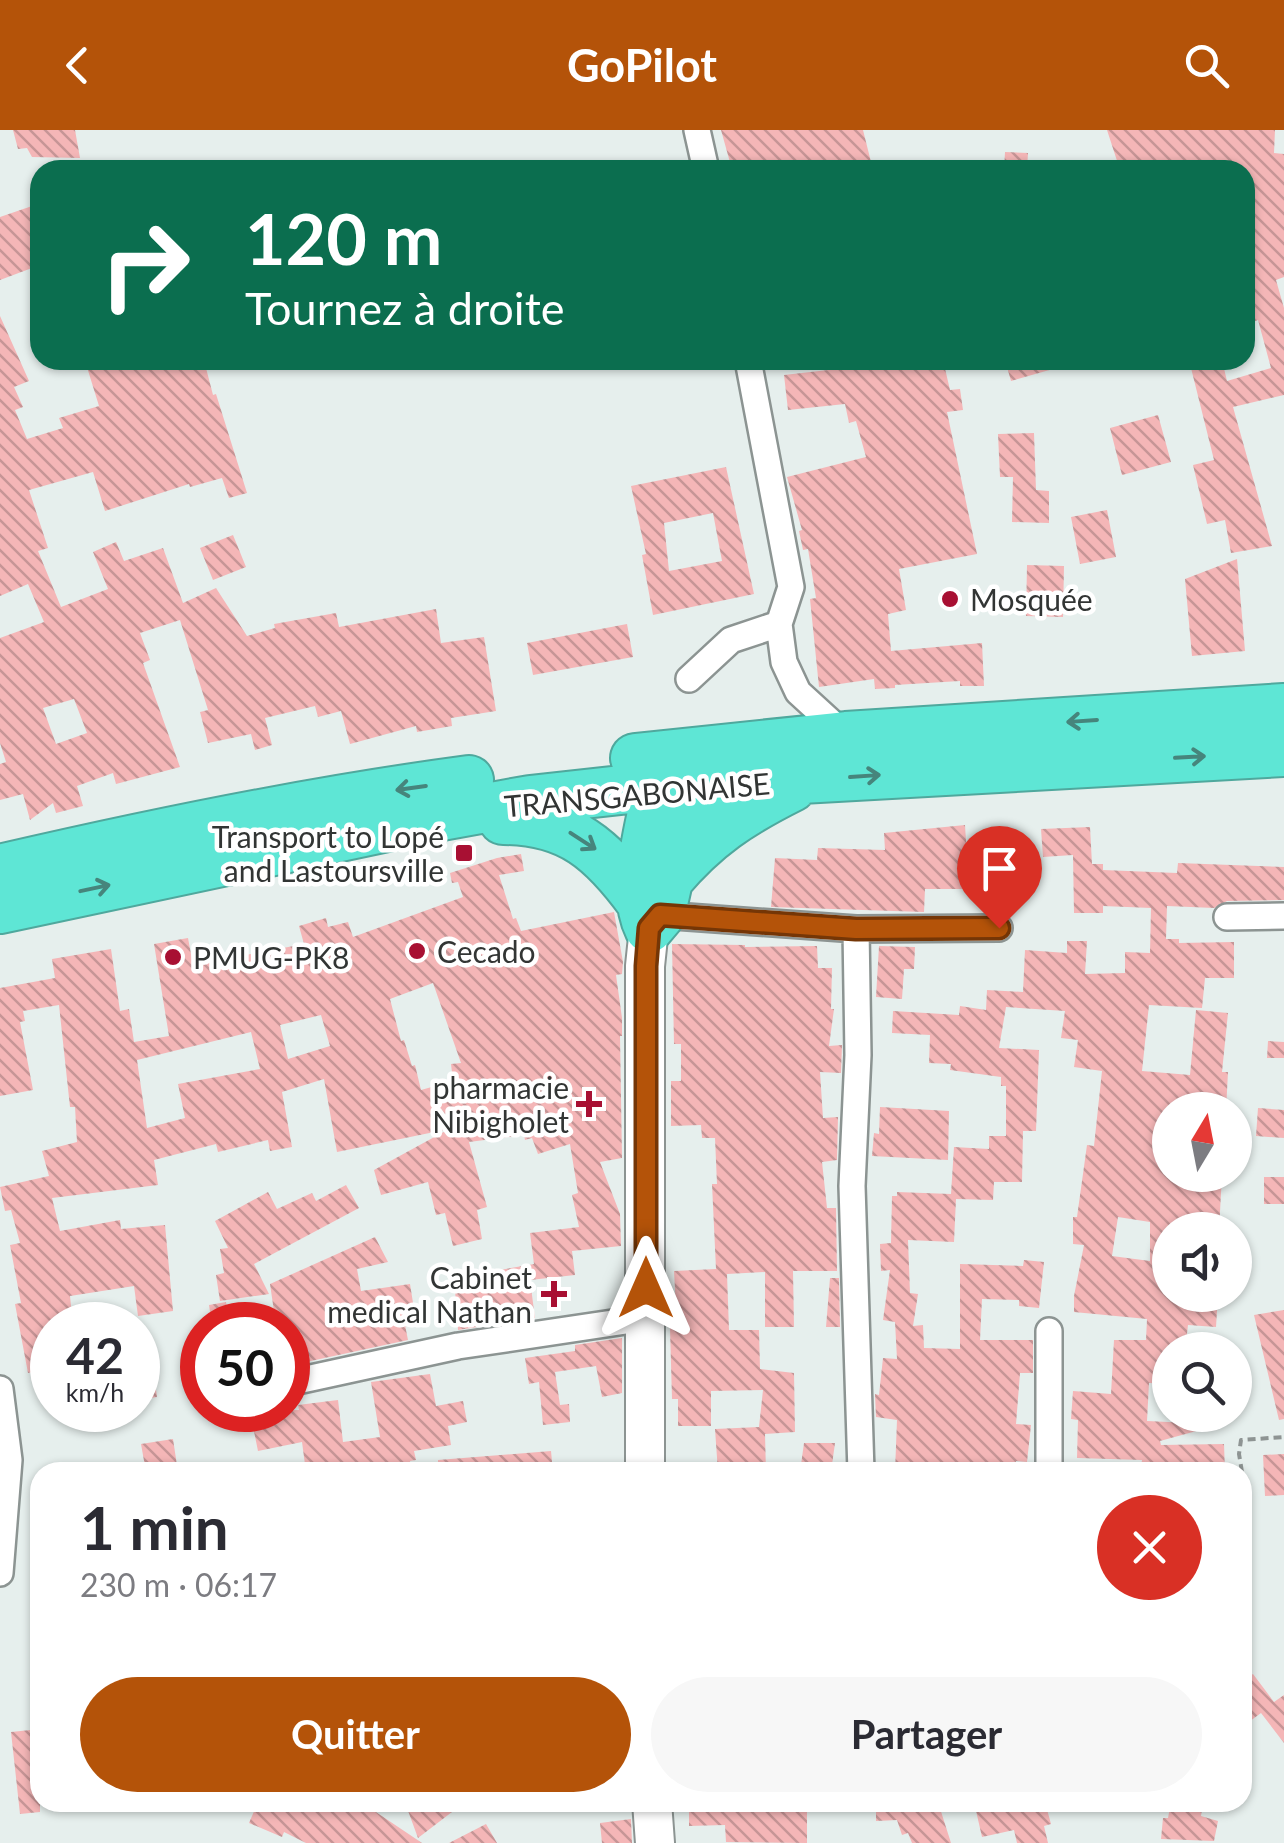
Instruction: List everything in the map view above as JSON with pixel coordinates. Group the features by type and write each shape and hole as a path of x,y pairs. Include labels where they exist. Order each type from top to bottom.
{"highway":[{"name":"TRANSGABONAISE","path":"0,909 420,820 846,736 1284,708"},
{"name":"TRANSGABONAISE","path":"0,869 184,828 374,793 677,769 807,780 1284,752"},
{"path":"654,906 642,874 677,769"},
{"path":"654,906 704,840 735,816 807,780"},
{"path":"420,820 523,820 564,830 598,852 654,906"}],"main road":[{"path":"646,1462 646,966 654,906"},
{"path":"653,1812 655,1843"}],"street":[{"path":"698,130 704,160"},
{"path":"750,370 791,586 779,624 784,662 798,692 846,736"},
{"path":"689,679 730,640 779,624"},
{"path":"654,906 856,929 999,928"},
{"path":"1227,917 1284,916"},
{"path":"856,929 858,1056 852,1186 860,1462"},
{"path":"310,1377 458,1346 646,1318"},
{"path":"1049,1462 1050,1332"},
{"path":"0,1389 8,1460 0,1573"}],"path":[{"path":"1240,1462 1242,1440 1284,1437"}],"building":[{"path":"13,130 75,130 80,158 32,157 27,148 18,149"},
{"path":"721,130 863,130 870,160 753,160 729,160"},
{"path":"1107,130 1275,130 1274,153 1284,154 1284,277 1276,280 1284,308 1284,395 1233,407 1272,546 1231,553 1225,520 1207,524 1193,465 1214,460 1192,370 1224,370 1227,381 1271,368 1258,320 1255,321 1255,160 1117,160"},
{"path":"1005,152 1028,153 1028,160 1005,160"},
{"path":"30,207 30,269 0,280 0,217"},
{"path":"0,316 29,381 14,387 23,407 15,410 27,439 63,428 59,418 99,406 88,370 207,370 247,493 229,498 222,478 190,487 189,484 105,511 93,472 29,490 48,548 38,551 61,607 108,589 93,552 116,542 124,561 163,548 183,603 216,588 247,636 275,628 274,624 336,613 339,627 436,609 441,643 484,637 496,711 451,718 452,726 417,732 416,726 350,744 341,711 318,717 315,706 265,718 272,745 255,750 251,734 208,743 200,712 208,710 180,620 140,633 150,660 143,663 180,767 116,784 113,773 77,786 83,806 56,813 53,803 30,820 23,794 0,800 0,764 6,762 0,743 0,638 44,622 28,584 0,596","holes":["74,699 87,733 56,744 43,708"]},
{"path":"828,370 945,370 950,390 960,389 963,410 947,412 977,554 899,569 906,610 888,614 891,651 982,643 984,686 960,686 960,681 875,689 874,679 819,687 810,599 816,598 808,549 803,550 799,531 802,530 787,477 866,457 856,421 849,423 845,404 788,410 784,375"},
{"path":"1008,370 1050,370 1011,381"},
{"path":"1158,415 1171,462 1122,475 1110,428"},
{"path":"1034,433 1036,490 1049,491 1049,523 1012,522 1013,477 1000,477 998,434"},
{"path":"726,467 754,594 653,615 642,555 646,554 631,486","holes":["713,513 722,561 669,571 664,523"]},
{"path":"1107,510 1116,557 1080,564 1071,517"},
{"path":"233,535 246,567 213,580 200,548"},
{"path":"1237,559 1245,651 1192,656 1185,579"},
{"path":"1027,565 1064,566 1063,617 1026,616"},
{"path":"627,624 633,657 533,675 527,643"},
{"path":"965,825 969,889 925,889 924,912 771,907 775,858 817,860 818,848 885,850 884,833"},
{"path":"1090,827 1092,864 1103,864 1103,870 1177,873 1178,863 1284,867 1284,900 1227,901 1214,908 1167,906 1166,939 1179,939 1179,943 1234,942 1234,978 1205,978 1202,1008 1149,1005 1142,1071 1190,1075 1196,1010 1228,1013 1222,1072 1228,1072 1227,1092 1152,1092 1152,1192 1221,1192 1220,1212 1152,1212 1152,1312 1217,1312 1216,1327 1188,1325 1187,1332 1152,1332 1147,1421 1152,1421 1152,1432 1193,1432 1160,1441 1161,1445 1224,1444 1225,1462 1077,1458 1078,1420 1071,1419 1073,1391 1111,1394 1114,1340 1146,1340 1147,1319 1074,1312 1084,1245 1073,1244 1073,1217 1077,1217 1087,1145 1094,1146 1102,1071 1074,1067 1078,1040 1061,1038 1065,1011 1006,1007 999,1048 1039,1050 1036,1131 1023,1131 1022,1182 994,1182 993,1200 956,1199 954,1242 908,1240 910,1293 918,1294 913,1326 923,1325 924,1348 960,1349 960,1264 1023,1266 1024,1260 1044,1262 1039,1308 1019,1306 1019,1300 982,1299 980,1340 1033,1340 1033,1373 1020,1373 1016,1424 1031,1425 1027,1462 895,1462 897,1420 876,1417 875,1394 879,1395 883,1358 897,1359 895,1322 883,1320 890,1270 881,1271 880,1244 891,1243 892,1196 897,1196 897,1192 951,1194 954,1147 989,1149 989,1136 1006,1136 1006,1086 1001,1086 1001,1077 950,1070 951,1064 929,1063 930,1035 892,1033 893,1011 959,1015 960,1006 986,1010 987,990 1023,992 1025,950 1067,953 1067,941 1087,941 1085,974 1125,973 1125,952 1150,953 1151,908 1103,906 1103,913 1074,913 1073,855 1043,857 1041,829","holes":["1118,1217 1150,1222 1150,1261 1112,1256"]},
{"path":"521,854 524,871 499,875 513,919 516,918 521,931 614,912 623,962 622,974 616,975 622,1018 622,1158 600,1162 620,1214 621,1246 572,1251 575,1275 530,1280 535,1318 458,1330 455,1290 486,1287 483,1273 534,1264 530,1233 579,1227 572,1195 578,1193 570,1144 538,1154 532,1138 525,1140 524,1135 469,1142 487,1207 477,1210 482,1239 453,1246 445,1213 436,1215 428,1182 381,1195 374,1170 449,1129 337,1152 324,1079 282,1092 292,1147 270,1151 268,1140 218,1152 216,1144 154,1160 158,1185 52,1198 60,1231 120,1220 121,1229 165,1225 173,1311 160,1313 160,1302 136,1302 134,1286 70,1296 71,1302 30,1302 28,1373 15,1304 21,1303 10,1245 20,1243 11,1210 5,1211 0,1187 49,1176 42,1151 77,1142 75,1107 70,1107 59,1005 23,1011 25,1021 20,1022 33,1090 0,1096 0,988 55,978 52,959 111,949 120,1011 129,1009 134,1042 169,1036 154,944 188,938 193,965 304,944 299,926 326,918 328,927 348,922 353,937 463,897 458,882 452,883 450,873","holes":["433,983 461,1063 451,1064 453,1081 421,1090 415,1065 412,1066 404,1040 401,1041 390,999","321,1015 330,1046 288,1059 280,1025","251,1032 260,1069 178,1084 185,1118 147,1128 137,1060"]},
{"path":"672,944 817,946 818,968 832,968 834,1009 829,1046 842,1045 841,1073 820,1072 823,1118 838,1117 837,1160 822,1162 827,1208 836,1208 837,1271 793,1271 794,1327 765,1327 765,1272 727,1274 729,1330 759,1330 760,1369 794,1373 795,1432 765,1434 766,1462 717,1462 715,1429 759,1427 763,1390 711,1391 711,1426 678,1426 678,1399 672,1399 670,1328 677,1328 674,1271 716,1269 712,1184 717,1184 715,1138 702,1138 701,1125 671,1126 671,1081 681,1081 681,1044 674,1044"},
{"path":"879,946 915,947 914,969 904,969 902,999 876,997"},
{"path":"1268,1041 1284,1042 1284,1058 1267,1058"},
{"path":"880,1107 949,1111 948,1160 872,1156 874,1133 879,1134"},
{"path":"1258,1108 1284,1110 1284,1138 1256,1136"},
{"path":"1264,1177 1284,1177 1284,1204 1264,1204"},
{"path":"346,1185 359,1208 254,1264 269,1294 220,1301 216,1275 224,1273 220,1249 228,1248 215,1221 268,1192 277,1209 312,1193 316,1201"},
{"path":"375,1237 388,1262 357,1269 361,1291 410,1284 414,1309 402,1310 408,1340 310,1361 310,1302 273,1302 270,1284"},
{"path":"830,1278 839,1278 840,1327 826,1327"},
{"path":"1284,1310 1284,1419 1279,1420 1254,1315"},
{"path":"622,1338 622,1393 602,1397 596,1366 555,1372 560,1405 569,1404 570,1422 543,1425 539,1382 529,1384 525,1358 575,1351 575,1345"},
{"path":"430,1374 436,1406 463,1401 467,1422 448,1426 451,1445 414,1451 416,1460 410,1462 305,1462 302,1442 258,1451 254,1432 310,1432 310,1404 338,1400 343,1442 380,1437 371,1382"},
{"path":"173,1439 176,1462 144,1462 141,1444"},
{"path":"804,1443 835,1443 832,1462 801,1462"},
{"path":"551,1451 552,1462 438,1462"},
{"path":"1284,1454 1284,1495 1265,1496 1263,1455"},
{"path":"1252,1675 1274,1702 1284,1695 1284,1743 1261,1713 1252,1720"},
{"path":"30,1730 30,1812 40,1812 20,1814 11,1732"},
{"path":"254,1812 376,1812 422,1843 306,1843 284,1832 282,1837 249,1823"},
{"path":"408,1812 452,1812 418,1838"},
{"path":"689,1812 807,1812 807,1843 726,1842 725,1825 689,1826"},
{"path":"876,1812 941,1812 951,1843 912,1843 908,1833 902,1835 897,1820 876,1821"},
{"path":"976,1812 1048,1812 1051,1824 1044,1826 1048,1843 1017,1843 1014,1830 982,1837"},
{"path":"1169,1812 1202,1812 1201,1816 1218,1821 1214,1841 1161,1839 1163,1818 1168,1818"},
{"path":"631,1819 632,1843 602,1843 600,1823"},
{"path":"486,1824 497,1843 449,1843"}],"place":[{"name":"Mosquée","path":"950,599"},
{"name":"Transport to Lopé and Lastoursville","path":"464,853"},
{"name":"Cecado","path":"417,951"},
{"name":"PMUG-PK8","path":"173,957"},
{"name":"pharmacie Nibigholet","path":"589,1104"},
{"name":"Cabinet medical Nathan","path":"554,1294"}],"route":[{"path":"646,1288 646,966 649,928 660,915 856,929 999,928"}]}
